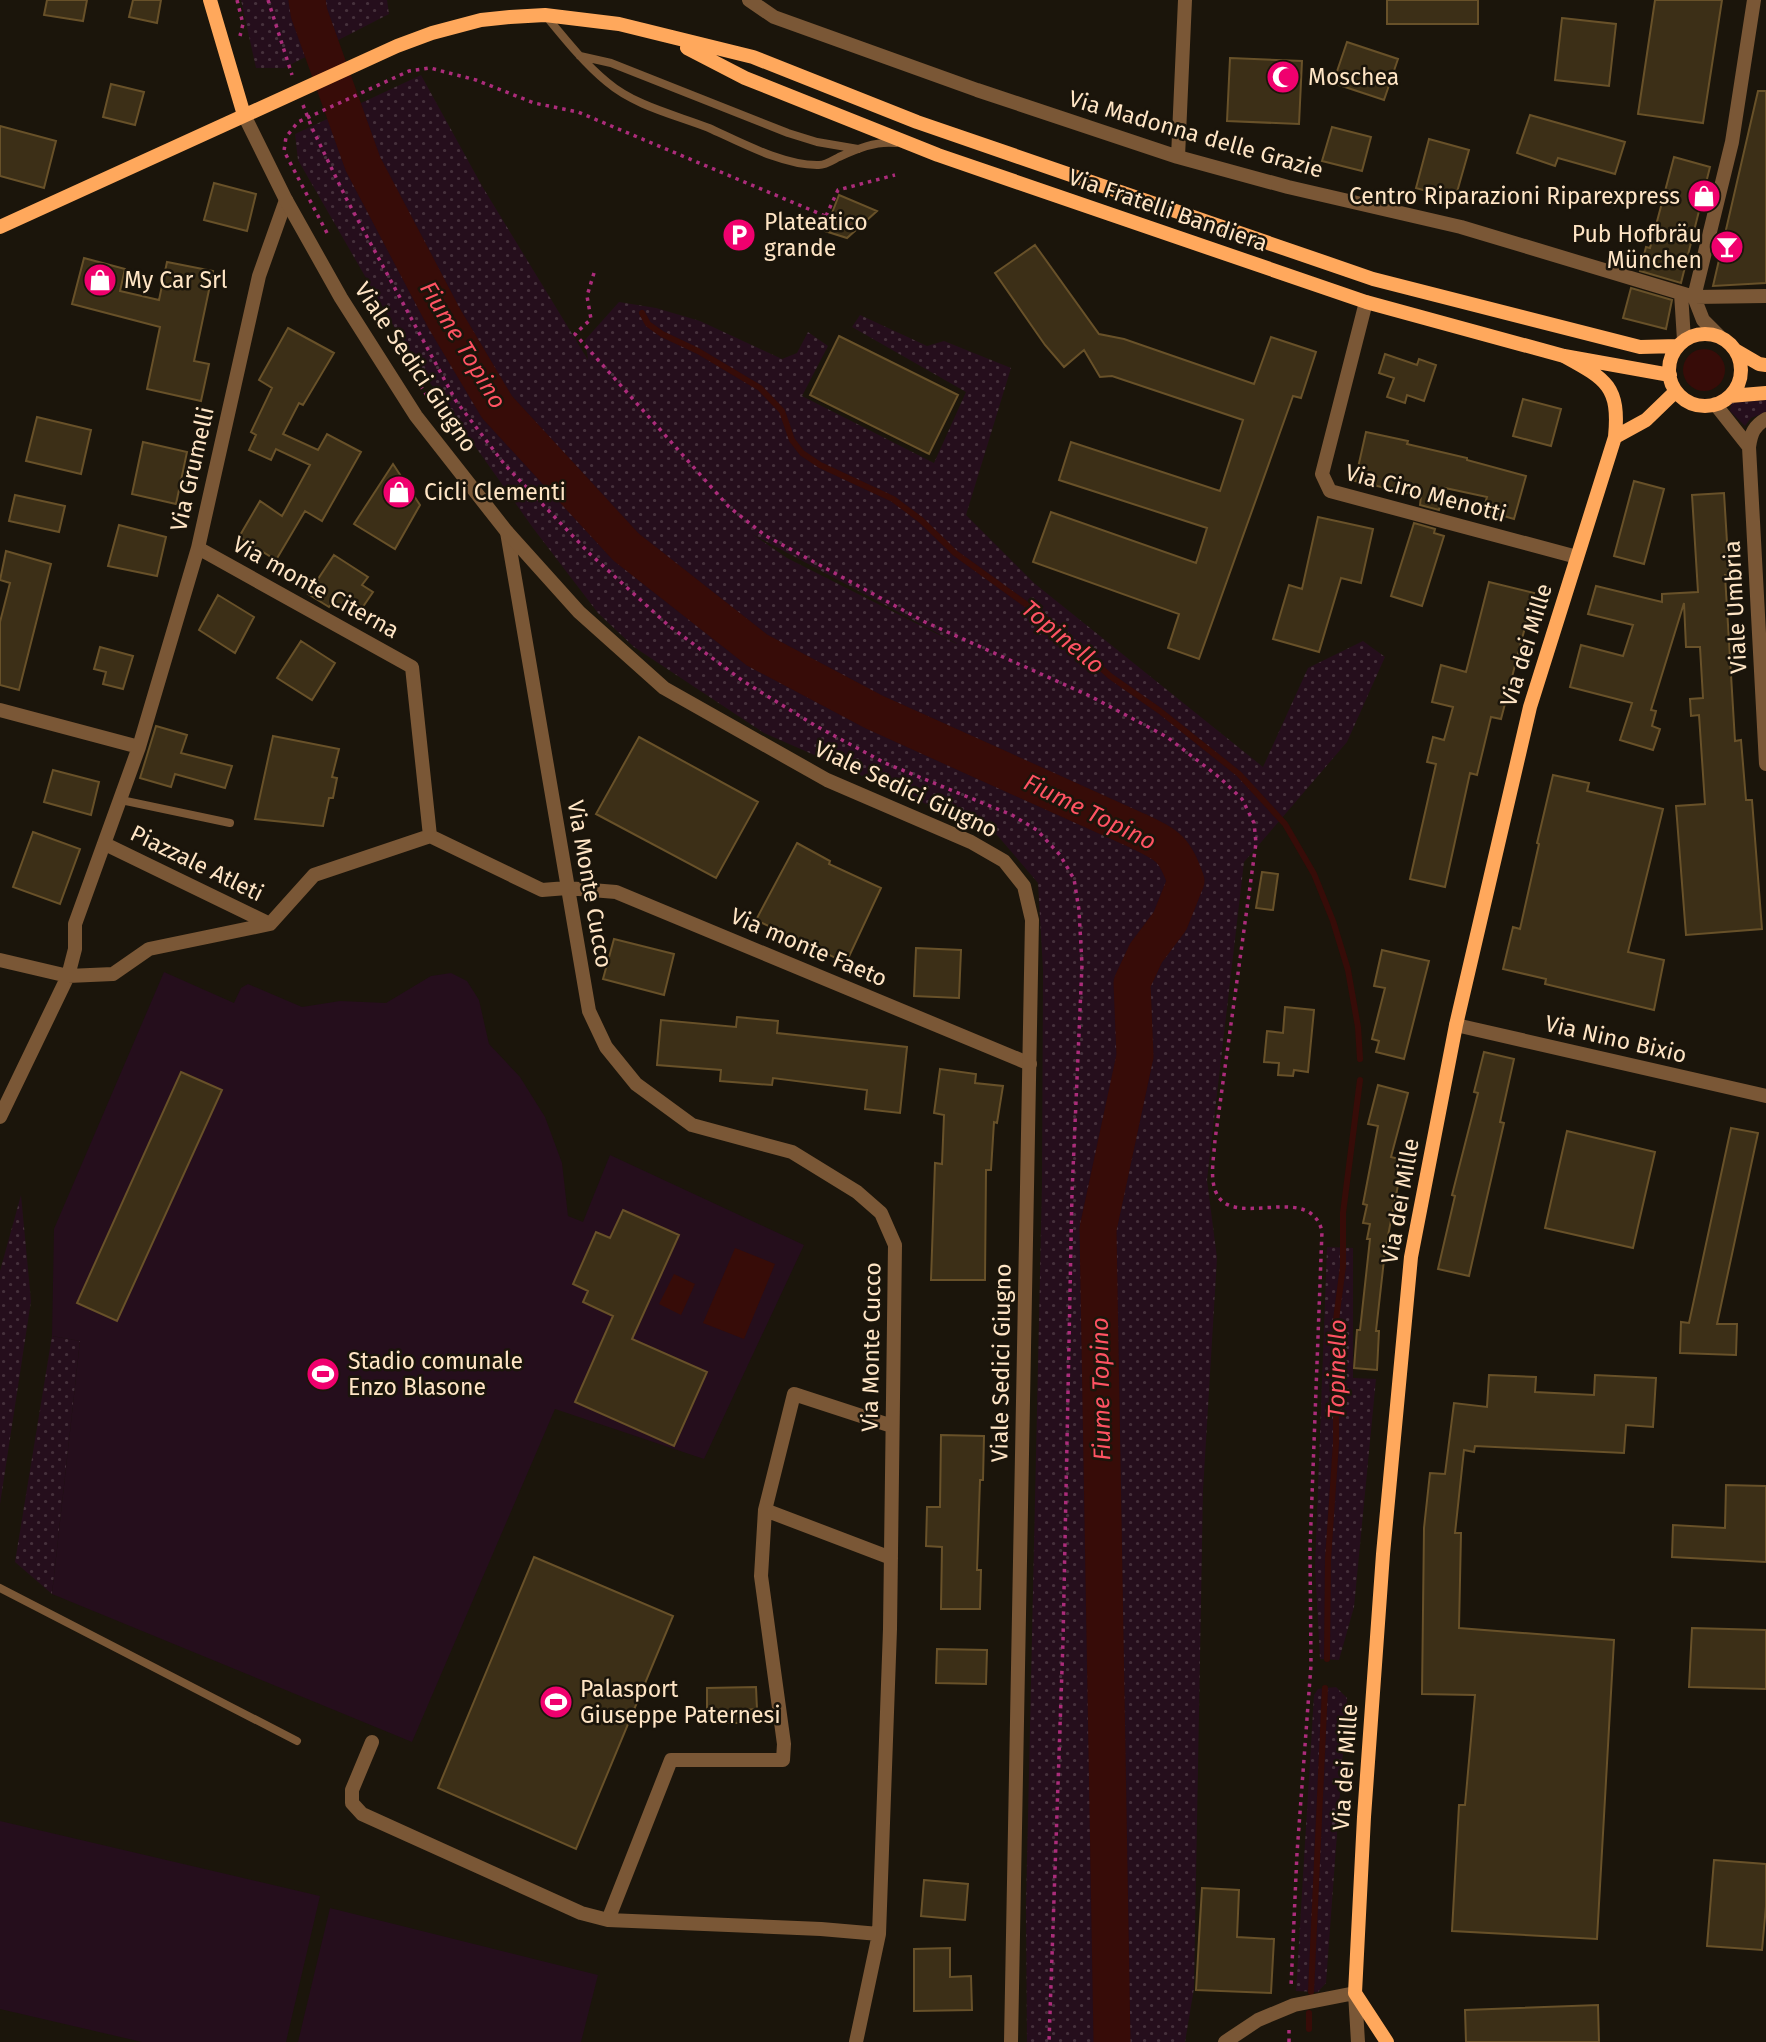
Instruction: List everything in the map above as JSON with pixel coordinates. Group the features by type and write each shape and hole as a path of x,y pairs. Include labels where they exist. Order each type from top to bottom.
{"main road":[{"name":"Viale Sedici Giugno","path":"210,0 244,115"},
{"name":"Via Fratelli Bandiera","path":"0,227 397,46 481,20 545,15 619,24 753,57 918,122 1373,279 1640,347 1681,343"},
{"name":"Via Fratelli Bandiera","path":"668,37 745,78 908,144 1366,302 1564,356 1670,375"},
{"path":"1766,365 1759,364 1719,336 1707,334 1696,335 1681,343 1669,365 1676,391 1693,404 1715,404 1730,396 1766,393"},
{"path":"1730,396 1740,379 1741,369 1735,349"},
{"name":"Via dei Mille","path":"1355,1993 1364,1817 1383,1554 1411,1257 1456,1025 1530,707 1615,437 1618,412 1612,391 1597,374 1564,356"},
{"path":"1615,437 1646,420 1676,391"},
{"path":"1355,1993 1387,2042"}],"street":[{"name":"Via Madonna delle Grazie","path":"749,0 774,17 977,90 1178,157 1288,187 1461,226 1687,295 1766,296"},
{"path":"1178,157 1185,0"},
{"path":"1681,343 1687,295 1732,142 1754,0"},
{"name":"Viale Sedici Giugno","path":"244,115 286,200 341,298 416,416 507,532 579,612 664,688 827,780 971,842 1004,861 1024,886 1032,920 1011,2042"},
{"name":"Via Grumelli","path":"0,1117 68,976 75,949 75,924 139,747 198,548 259,276 286,200"},
{"path":"1687,295 1703,320 1719,336"},
{"name":"Via Ciro Menotti","path":"1366,302 1322,474 1330,491 1577,557"},
{"path":"1715,404 1749,447"},
{"path":"1749,447 1751,434 1757,425 1766,419"},
{"name":"Viale Umbria","path":"1749,447 1766,764"},
{"name":"Via Monte Cucco","path":"507,532 589,1011 606,1047 636,1084 692,1125 792,1152 857,1192 881,1213 895,1245 890,1629 879,1934 856,2042"},
{"name":"Via monte Citerna","path":"198,548 412,667 430,836"},
{"path":"0,710 139,747"},
{"path":"430,836 542,890 567,888"},
{"name":"Piazzale Atleti","path":"0,960 68,976 113,974 149,948 270,924 314,875 430,836"},
{"name":"Piazzale Atleti","path":"105,844 270,924"},
{"name":"Via monte Faeto","path":"567,888 616,891 1030,1064"},
{"name":"Via Nino Bixio","path":"1456,1025 1766,1096"},
{"path":"608,1920 671,1760 783,1760 784,1744 761,1576 765,1510 794,1394 892,1426"},
{"path":"765,1510 891,1558"},
{"path":"372,1742 352,1790 352,1804 362,1814 582,1913 608,1920 879,1934"},
{"path":"1225,2042 1258,2020 1290,2007 1355,1993 1358,2042"}],"lane":[{"path":"545,15 580,56 626,96 747,146 788,160 821,165 883,141 908,144"},
{"path":"580,56 611,62 788,133 817,142 858,149"},
{"path":"121,800 230,823"},
{"path":"0,1588 298,1741"}],"path":[{"path":"237,0 243,24 239,40"},
{"path":"332,243 284,150 286,136 298,122 409,71 430,68 475,80 534,103 578,112 828,217 838,190 895,175"},
{"path":"839,221 848,225 853,215"},
{"path":"594,273 587,296 591,319 575,334 729,507 766,536 925,622 1090,696 1167,737 1219,777 1242,799 1254,823 1256,843 1215,1140 1214,1188 1219,1199 1229,1206 1294,1207 1311,1213 1319,1219 1322,1231 1310,1549 1311,1665 1297,1853 1290,2007"},
{"path":"395,347 441,418"}],"shaded area":[{"path":"241,0 387,0 389,14 284,68 256,68"},
{"path":"421,75 482,186 588,360 585,340 619,302 656,308 700,321 782,359 797,353 808,332 828,346 802,396 934,463 966,392 852,327 860,315 927,346 944,341 1011,368 966,515 1034,583 1263,767 1308,668 1363,641 1385,657 1347,742 1244,862 1207,1180 1217,1258 1203,1490 1194,1988 1185,2042 1027,2042 1026,1907 1042,1184 1043,970 1038,883 997,835 764,733 634,647 598,613 533,528 411,356 298,160 295,134","holes":["752,534 957,644 787,558"]},
{"path":"1704,349 1719,355 1725,370 1719,385 1704,391 1689,385 1683,370 1689,355"},
{"path":"1766,400 1766,412 1751,418 1745,426 1730,411 1731,403"},
{"name":"Stadio comunale Enzo Blasone","path":"164,972 234,1003 241,988 248,984 302,1007 340,1001 386,1003 431,976 451,973 467,981 479,1000 489,1044 520,1077 545,1117 562,1163 568,1216 583,1222 610,1155 804,1245 704,1459 555,1409 412,1742 52,1594 80,1341 52,1336 54,1229"},
{"path":"21,1195 31,1301 0,1504 0,1271"},
{"path":"1327,1247 1353,1248 1353,1378 1376,1379 1354,1607 1339,1660 1320,1659 1315,1567"},
{"path":"735,1248 775,1264 744,1339 703,1323"},
{"path":"674,1274 695,1284 681,1315 659,1304"},
{"path":"52,1336 80,1341 52,1594 15,1562"},
{"path":"1336,1687 1347,1698 1326,1983 1318,1992 1296,1991 1314,1695 1318,1689"},
{"path":"0,1821 320,1896 286,2042 142,2042 0,2009"},
{"path":"330,1908 598,1975 581,2042 298,2042"}],"building":[{"path":"47,0 87,0 83,21 44,15"},
{"path":"133,0 161,0 157,23 129,17"},
{"path":"1387,0 1478,0 1478,24 1387,24"},
{"path":"1655,0 1722,0 1703,123 1638,114"},
{"path":"1562,18 1616,24 1609,86 1555,80"},
{"path":"1347,42 1398,59 1384,100 1333,83"},
{"path":"1230,58 1302,61 1299,124 1227,121"},
{"path":"111,84 144,92 135,125 103,117"},
{"path":"1758,91 1766,91 1766,283 1713,286"},
{"path":"1530,115 1625,142 1615,174 1558,158 1555,166 1517,153"},
{"path":"0,126 56,141 44,188 0,176"},
{"path":"1332,127 1371,137 1362,171 1322,161"},
{"path":"1429,139 1469,150 1455,199 1416,188"},
{"path":"1674,157 1710,167 1681,283 1640,271 1646,247 1650,248"},
{"path":"214,183 256,194 247,231 204,220"},
{"path":"839,195 877,211 847,238 825,231"},
{"path":"1035,245 1099,334 1124,339 1254,384 1271,337 1316,352 1301,398 1293,396 1199,659 1168,648 1179,614 1033,562 1051,512 1196,563 1207,528 1059,480 1071,442 1220,491 1243,420 1112,376 1100,377 1084,350 1064,367 1045,345 995,273"},
{"path":"84,258 125,269 120,291 159,300 167,262 213,271 194,361 209,364 201,401 147,389 160,327 72,304"},
{"path":"1631,288 1672,300 1666,329 1623,318"},
{"path":"288,328 334,353 303,405 299,403 283,434 318,450 327,434 361,452 322,521 305,511 276,560 239,537 260,501 282,516 310,465 276,449 271,460 249,450 256,435 251,432 272,388 259,380"},
{"path":"839,336 958,395 929,454 810,395"},
{"path":"1385,354 1417,365 1419,359 1436,365 1424,401 1407,395 1405,403 1387,397 1394,378 1379,373"},
{"path":"1523,399 1561,409 1551,446 1513,436"},
{"path":"37,417 91,430 81,474 26,461"},
{"path":"1366,432 1408,441 1407,444 1526,476 1514,519 1483,510 1487,497 1445,488 1439,510 1420,505 1421,496 1355,481"},
{"path":"143,442 187,452 176,504 132,494"},
{"path":"393,464 420,505 395,549 354,524"},
{"path":"1634,481 1664,489 1644,564 1614,556"},
{"path":"1724,493 1729,575 1725,575 1735,741 1741,740 1746,800 1752,800 1762,929 1686,935 1676,806 1705,804 1699,715 1691,716 1690,699 1703,698 1700,647 1686,647 1684,603 1651,710 1656,711 1652,726 1660,729 1653,750 1620,740 1632,703 1570,687 1581,645 1623,656 1633,625 1588,614 1596,586 1662,602 1662,594 1698,592 1692,495"},
{"path":"15,495 65,506 59,532 9,521"},
{"path":"1318,517 1373,529 1361,583 1341,578 1319,652 1273,639 1289,585 1302,589"},
{"path":"1414,523 1435,529 1434,533 1444,536 1422,606 1391,596"},
{"path":"119,525 166,537 157,576 108,566"},
{"path":"6,551 51,564 19,690 0,685 0,622 10,583 0,580"},
{"path":"334,555 368,577 362,585 373,592 356,617 333,602 329,607 308,594"},
{"path":"1489,582 1534,593 1501,719 1491,717 1477,775 1470,773 1445,887 1410,879 1436,764 1427,762 1433,737 1444,740 1453,707 1432,702 1441,665 1466,672"},
{"path":"218,595 254,617 235,653 199,630"},
{"path":"301,641 335,663 312,700 277,678"},
{"path":"100,647 133,656 123,689 103,684 106,672 94,669"},
{"path":"156,726 187,735 181,753 232,766 225,788 175,774 171,787 140,778"},
{"path":"273,736 339,749 332,777 337,778 333,798 329,798 323,826 255,819"},
{"path":"639,737 758,802 716,878 596,814"},
{"path":"53,770 99,782 91,815 44,802"},
{"path":"1553,775 1589,783 1587,791 1663,809 1628,952 1664,960 1654,1010 1545,984 1546,979 1503,969 1513,927 1520,929"},
{"path":"33,832 80,849 60,904 13,887"},
{"path":"797,843 830,861 829,864 881,888 846,963 756,920"},
{"path":"1262,872 1278,874 1273,910 1256,908"},
{"path":"614,939 674,954 664,995 603,979"},
{"path":"916,948 961,950 959,998 914,996"},
{"path":"1382,950 1429,961 1404,1059 1376,1052 1379,1041 1372,1039 1385,988 1374,986"},
{"path":"1285,1007 1314,1010 1308,1072 1294,1070 1293,1076 1278,1075 1279,1063 1264,1062 1267,1031 1283,1033"},
{"path":"737,1017 778,1021 777,1033 907,1047 900,1113 865,1109 867,1090 773,1078 772,1085 720,1081 721,1070 657,1065 661,1020 736,1027"},
{"path":"1484,1052 1514,1059 1500,1122 1504,1123 1469,1276 1438,1269 1455,1196 1452,1195 1478,1093 1474,1092"},
{"path":"940,1069 976,1074 975,1083 1003,1086 997,1123 994,1122 991,1170 986,1170 985,1280 931,1280 935,1163 942,1164 944,1115 934,1113"},
{"path":"181,1072 222,1090 117,1321 77,1303"},
{"path":"1378,1085 1408,1093 1391,1157 1403,1160 1385,1251 1376,1331 1379,1331 1377,1370 1354,1368 1370,1239 1367,1239 1370,1224 1363,1223 1367,1205 1363,1204 1378,1126 1368,1124"},
{"path":"1731,1128 1758,1133 1717,1324 1737,1324 1736,1355 1680,1353 1681,1322 1689,1323"},
{"path":"1567,1131 1655,1152 1633,1248 1545,1228"},
{"path":"623,1210 679,1235 632,1339 707,1372 674,1446 575,1402 613,1316 583,1302 588,1291 573,1284 596,1232 610,1238"},
{"path":"1489,1375 1536,1377 1535,1392 1594,1395 1595,1375 1656,1378 1653,1427 1626,1425 1624,1453 1475,1446 1474,1452 1464,1450 1455,1533 1461,1533 1459,1628 1614,1640 1597,1939 1452,1931 1459,1805 1465,1805 1475,1695 1422,1694 1424,1528 1430,1473 1445,1474 1454,1403 1487,1407"},
{"path":"941,1435 984,1436 977,1570 981,1570 980,1609 941,1609 942,1547 926,1546 927,1507 940,1507"},
{"path":"1726,1485 1766,1486 1766,1562 1672,1557 1673,1525 1725,1528"},
{"name":"Palasport Giuseppe Paternesi","path":"534,1557 673,1616 576,1849 438,1788"},
{"path":"1692,1628 1766,1630 1766,1689 1689,1687"},
{"path":"937,1649 987,1650 986,1684 936,1683"},
{"path":"756,1687 757,1709 742,1710 742,1723 720,1723 720,1710 707,1710 707,1688"},
{"path":"1714,1860 1766,1864 1762,1950 1707,1946"},
{"path":"924,1880 968,1884 965,1920 921,1916"},
{"path":"1202,1888 1239,1890 1237,1937 1274,1939 1271,1993 1196,1990"},
{"path":"950,1948 950,1977 971,1976 972,2010 914,2011 914,1949"},
{"path":"1598,2005 1599,2042 1466,2042 1465,2010"}],"waterway":[{"name":"Fiume Topino","path":"307,0 309,13 363,164 444,318 497,407 626,547 757,650 874,712 1148,836 1169,849 1182,870 1186,881 1170,921 1146,953 1132,983 1135,1056 1098,1229 1112,2042"},
{"name":"Topinello","path":"642,313 648,324 662,334 698,351 760,388 782,411 792,440 802,453 820,465 893,499 921,520 955,553 1045,618 1110,676 1160,711 1239,774 1285,824 1314,874 1333,921 1348,970 1358,1027 1360,1059"},
{"name":"Topinello","path":"1327,1659 1328,1559 1336,1443 1336,1320 1343,1266 1343,1213 1360,1080"},
{"name":"Topinello","path":"1311,1992 1325,1688"},
{"name":"Topinello","path":"1309,2013 1309,2029"}],"place":[{"name":"Moschea","path":"1283,77"},
{"name":"Centro Riparazioni Riparexpress","path":"1704,196"},
{"name":"Plateatico grande","path":"739,235"},
{"name":"Pub Hofbräu München","path":"1727,247"},
{"name":"My Car Srl","path":"100,280"},
{"name":"Cicli Clementi","path":"399,492"},
{"name":"Stadio comunale Enzo Blasone","path":"323,1374"},
{"name":"Palasport Giuseppe Paternesi","path":"556,1702"}]}
